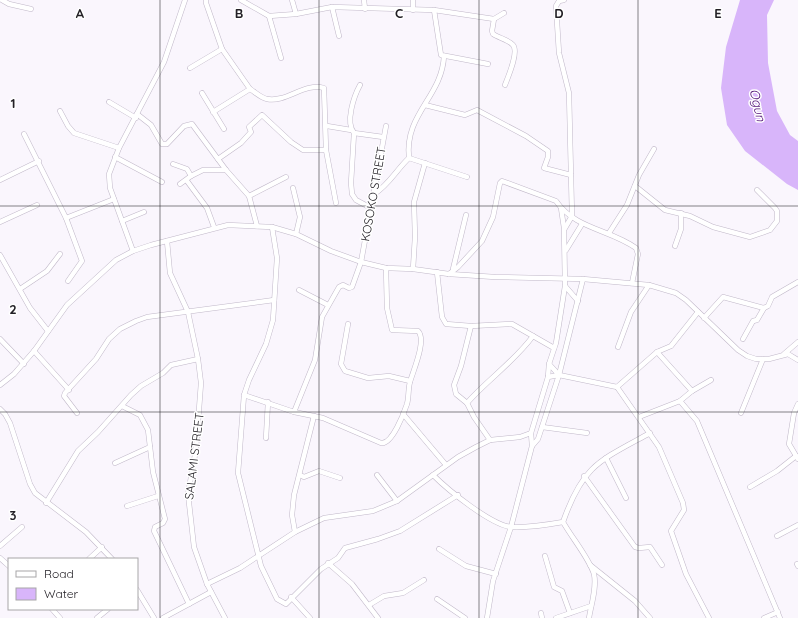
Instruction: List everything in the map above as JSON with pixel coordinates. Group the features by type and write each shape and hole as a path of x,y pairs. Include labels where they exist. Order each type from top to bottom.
{"street":[{"path":"2,0 9,4 31,9"},
{"path":"133,251 110,188 109,174 119,148 164,62 185,0"},
{"path":"206,0 222,49 250,89 265,99 276,100 317,86 324,88 327,126 326,150 336,203"},
{"path":"241,0 269,16 296,14 332,7 434,10 494,19 504,14"},
{"path":"292,0 296,14"},
{"path":"364,0 365,9"},
{"path":"413,0 413,10"},
{"path":"564,0 559,1 556,6 558,45 570,93 572,216 564,228"},
{"path":"332,7 339,36"},
{"path":"434,10 441,55 488,64"},
{"path":"269,16 281,58"},
{"path":"494,19 493,34 512,44 515,50 512,68 505,85"},
{"path":"190,68 222,49"},
{"path":"409,158 407,145 412,126 431,97 441,73 444,56"},
{"path":"360,85 353,102 352,194 356,200 371,208"},
{"path":"213,112 250,89"},
{"path":"202,93 224,129"},
{"path":"109,102 137,116 150,125 162,144 166,144 184,126 192,124 226,170 249,196 257,226"},
{"path":"425,105 465,115 476,110 526,136 548,151 548,157 543,166 544,168 571,176"},
{"path":"60,111 68,126 74,133 119,148"},
{"path":"218,159 241,143 251,132 250,127 262,115 291,142 303,150 326,150"},
{"path":"327,126 383,137"},
{"name":"KOSOKO STREET","path":"328,305 339,287 343,285 349,288 352,287 361,262 386,126"},
{"path":"24,134 39,161 66,218 82,261 68,282"},
{"path":"609,233 625,209 654,149"},
{"path":"115,157 162,182"},
{"path":"409,158 467,177"},
{"path":"374,194 385,186 397,169 409,158"},
{"path":"0,180 39,161"},
{"path":"413,269 416,237 414,202 425,163"},
{"path":"173,164 187,169 191,176"},
{"path":"180,184 203,170 226,170"},
{"path":"249,196 286,177"},
{"path":"186,181 207,208 214,227"},
{"path":"449,274 454,269 458,268 479,245 485,235 492,217 501,181 556,200 561,208 582,224 609,233 638,250 632,282"},
{"path":"635,186 665,210 681,213 713,227 750,237 774,226 778,216 775,208 758,190"},
{"path":"293,188 300,217 296,234"},
{"path":"66,218 82,210 114,199"},
{"path":"0,222 37,205"},
{"path":"487,618 496,574 511,526 532,446 531,433 548,377 549,364 554,348 565,286 564,228 561,208"},
{"path":"122,221 144,212"},
{"path":"675,246 681,229 681,213"},
{"path":"454,269 466,215"},
{"path":"565,250 582,224"},
{"path":"0,385 24,364 74,297 102,271 133,251 214,227 228,225 272,227 296,234 332,251 361,262 386,268 413,269 449,274 495,277 583,278 649,284 676,294 686,300 738,350 747,356 773,359 784,354 798,342"},
{"path":"272,227 277,258 270,334 244,395 238,473 261,566 277,598 286,604 291,597 328,563 338,558 345,548 400,531 458,495"},
{"path":"167,241 170,273 188,312"},
{"path":"20,289 47,271 60,254"},
{"path":"0,255 30,308 48,331"},
{"path":"244,395 294,412 333,421 383,443 392,437 407,404 410,381 415,369 421,337 418,331 392,330 387,308 386,268"},
{"path":"437,272 444,321 448,324 470,326 512,324 554,348"},
{"path":"532,446 538,439 559,375 583,278"},
{"path":"743,338 753,321 757,320 764,308 768,306 772,297 798,282"},
{"path":"618,346 632,312 649,284"},
{"path":"565,286 578,301"},
{"path":"294,412 312,371 318,350 322,316 328,305 299,290"},
{"path":"704,318 723,297 764,308"},
{"path":"77,413 64,396 100,354 109,339 120,329 147,317 274,300"},
{"name":"SALAMI STREET","path":"188,312 198,359 201,383 196,449 188,494 194,547 207,584 225,618"},
{"path":"617,387 657,352 671,346 698,312"},
{"path":"348,324 341,364 345,371 368,378 389,376 410,381"},
{"path":"470,326 461,366 454,385 456,394 467,402 474,417 490,440"},
{"path":"467,402 480,388 516,357 532,336"},
{"path":"0,339 24,364"},
{"path":"34,352 69,390"},
{"path":"657,352 692,391"},
{"path":"784,354 794,356 798,360"},
{"path":"741,413 763,358"},
{"path":"46,503 78,451 138,388 163,373 171,365 198,359"},
{"path":"549,364 559,375"},
{"path":"548,377 559,375 617,387 650,433 668,465 684,503 684,510 671,531 686,574 709,618"},
{"path":"639,417 680,401 692,391 711,380"},
{"path":"680,401 697,421 780,618"},
{"path":"266,438 268,402"},
{"path":"750,487 797,458 790,444 794,413 798,404"},
{"path":"122,406 140,415 148,430 158,496 165,519 163,523 155,527 154,531 190,604"},
{"path":"0,409 10,423 30,484 36,493 46,503 86,532 111,558"},
{"path":"403,414 446,465"},
{"path":"295,532 292,508 314,416"},
{"path":"542,427 587,433"},
{"path":"207,584 240,568 295,532 324,518 373,511 397,501 467,451 490,440 520,437 531,433"},
{"path":"563,522 584,476 595,465 650,433"},
{"path":"116,463 150,447"},
{"path":"606,458 626,498"},
{"path":"300,475 304,477 319,471 340,478"},
{"path":"377,475 397,501"},
{"path":"433,475 445,487 493,522 511,526 563,522"},
{"path":"584,476 635,547 650,547 662,565"},
{"path":"127,506 158,496"},
{"path":"563,522 590,565 594,575 594,590 589,618"},
{"path":"777,536 798,525"},
{"path":"0,546 22,527"},
{"path":"90,558 102,548"},
{"path":"439,549 466,566 496,574"},
{"path":"545,556 554,587 562,591 570,613"},
{"path":"0,558 8,565"},
{"path":"328,563 352,584 378,618"},
{"path":"590,565 635,601 650,618"},
{"path":"369,605 384,596 403,593 424,580"},
{"path":"138,592 154,618"},
{"path":"164,618 211,592"},
{"path":"291,597 310,618"},
{"path":"437,599 464,618"},
{"path":"556,618 591,606"},
{"path":"53,610 60,618"},
{"path":"97,618 107,610"},
{"path":"764,618 778,612"}],"water":[{"name":"Ogun","path":"740,0 774,0 767,15 768,63 777,111 790,135 798,141 798,190 787,184 745,151 727,125 721,88 726,47"}]}
